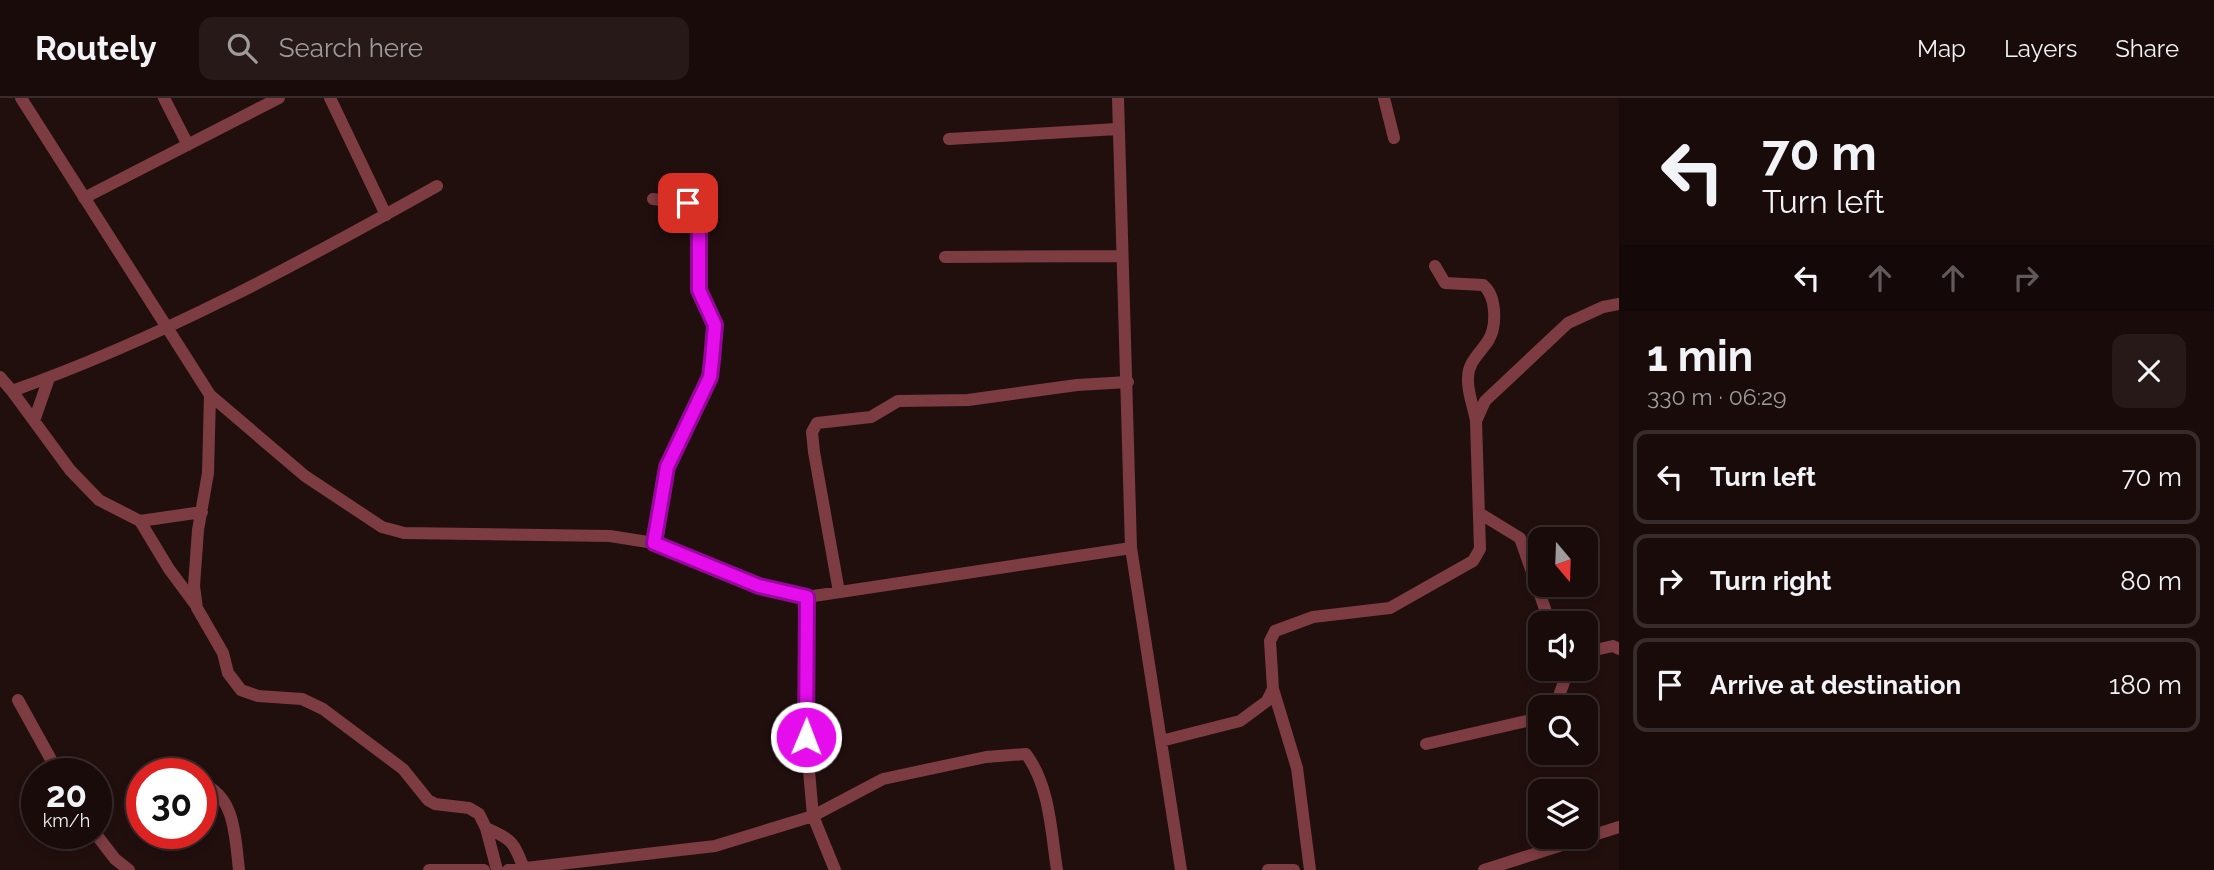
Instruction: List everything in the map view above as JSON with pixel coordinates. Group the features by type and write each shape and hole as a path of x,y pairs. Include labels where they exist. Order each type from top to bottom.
{"street":[{"path":"21,98 210,394 305,476 382,527 404,534 610,536 654,543 759,586 807,597 1131,548"},
{"path":"164,98 188,145"},
{"path":"84,198 279,98"},
{"path":"330,98 386,215"},
{"path":"1118,98 1131,548 1181,870"},
{"path":"1384,98 1394,138"},
{"path":"949,139 1117,130"},
{"path":"12,391 49,378 300,264 438,186"},
{"path":"653,199 688,203 697,207 699,290 715,325 710,377 667,467 654,543"},
{"path":"945,257 1121,256"},
{"path":"1310,870 1297,768 1273,689 1270,640 1275,631 1313,617 1373,611 1406,602 1473,561 1480,548 1476,421 1467,377 1475,355 1489,340 1493,325 1493,300 1483,285 1445,283 1435,266"},
{"path":"1476,421 1485,401 1568,323 1603,307 1619,304"},
{"path":"0,377 70,470 99,500 140,520 202,512"},
{"path":"34,421 49,378"},
{"path":"839,592 814,452 812,432 817,423 871,417 898,401 968,400 1077,385 1128,383"},
{"path":"197,608 194,586 208,473 210,394"},
{"path":"1479,513 1520,538 1546,611"},
{"path":"140,520 169,569 197,608 223,653 228,673 241,690 258,696 302,699 323,709 403,769 428,800 435,804 469,808 479,814 486,828 497,870"},
{"path":"807,597 806,737 813,816 835,870"},
{"path":"1598,649 1613,646 1619,649"},
{"path":"1161,741 1240,721 1267,701 1273,689"},
{"path":"18,700 50,758"},
{"path":"1426,744 1528,721"},
{"path":"508,870 715,846 813,816 883,779 986,757 1026,754 1037,768 1045,794 1057,870"},
{"path":"217,793 223,797 235,830 239,870"},
{"path":"1484,870 1619,827"},
{"path":"486,828 508,837 516,846 524,869"},
{"path":"107,849 129,870"},
{"path":"429,870 484,870"},
{"path":"1268,870 1294,870"}],"route":[{"path":"688,203 697,207 699,216 699,290 715,325 714,343 710,377 689,415 667,467 654,543 759,586 807,597 806,737"}]}
